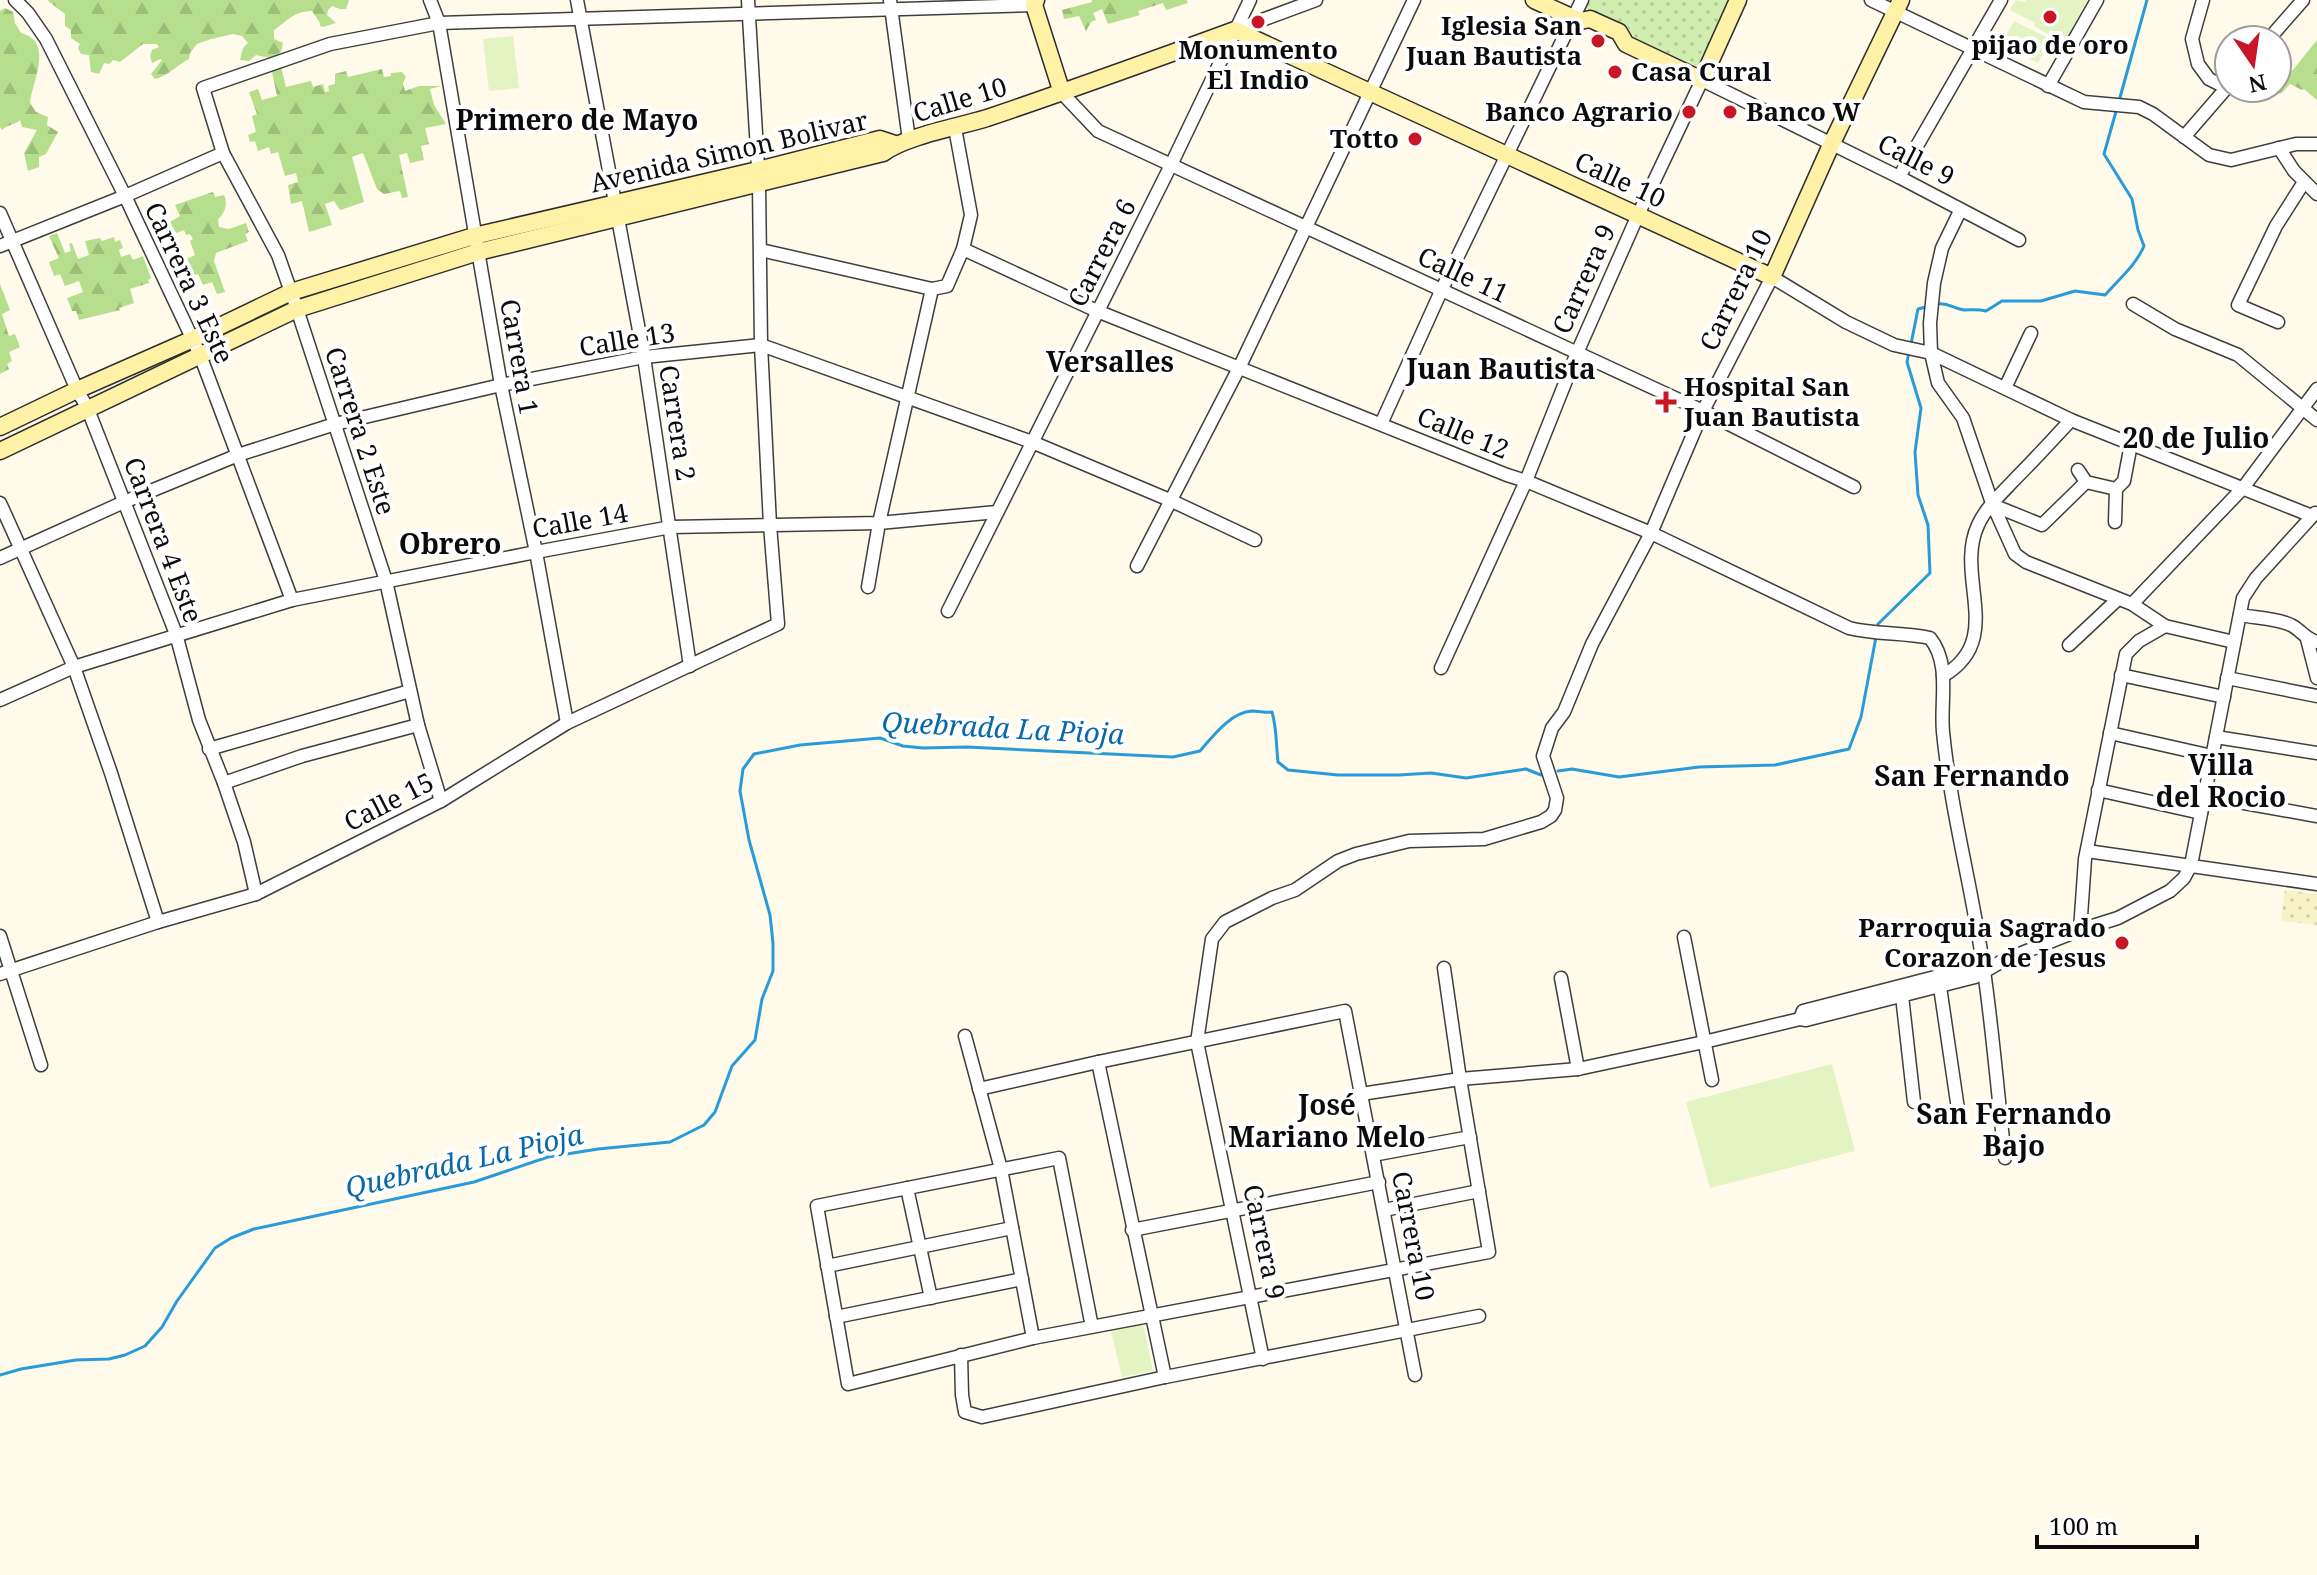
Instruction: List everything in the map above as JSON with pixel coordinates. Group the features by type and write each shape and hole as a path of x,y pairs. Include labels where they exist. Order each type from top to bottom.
{"main road":[{"name":"Calle 9","path":"1534,0 1580,21 1590,19 1619,32 1626,44 1702,80"},
{"name":"Carrera 9","path":"1702,80 1738,0"},
{"path":"1035,2 1062,93"},
{"name":"Carrera 10","path":"1772,277 1831,145 1899,6"},
{"name":"Calle 10","path":"902,142 1062,93 1235,30 1772,277"},
{"name":"Avenida Simon Bolivar","path":"0,451 197,347 291,292 758,177 880,139 902,142"},
{"name":"Avenida Simon Bolivar","path":"0,427 77,390 476,244"}],"street":[{"name":"Carrera 3 Este","path":"15,0 46,39 197,347 292,600"},
{"name":"Carrera 1","path":"430,0 439,23 501,385 567,723"},
{"name":"Carrera 2","path":"577,0 644,357 690,666"},
{"name":"Carrera 6","path":"948,611 1250,0"},
{"path":"1235,30 1316,0"},
{"path":"1137,566 1240,366 1414,0"},
{"path":"1381,424 1442,289 1582,0"},
{"path":"1871,0 1899,6 1972,49 2084,102 2139,107 2209,155 2231,160 2296,144 2317,144"},
{"path":"1899,177 2001,0"},
{"path":"2048,86 2097,0"},
{"path":"2203,0 2192,39 2198,64 2213,81"},
{"path":"2282,24 2303,0"},
{"path":"439,23 748,7 1035,2"},
{"path":"891,5 902,142"},
{"path":"748,7 758,177 761,345 770,525"},
{"name":"Carrera 2 Este","path":"439,23 330,44 203,88 223,153 278,255 297,309 386,581 418,725 441,801"},
{"name":"Calle 9","path":"1702,80 2019,240"},
{"name":"Carrera 9","path":"1441,668 1526,481 1577,353 1638,215 1702,80"},
{"name":"Calle 11","path":"1062,93 1098,131 1703,411 1854,487"},
{"path":"2184,137 2213,104"},
{"path":"761,250 932,289 947,286 963,249 971,215 955,128"},
{"path":"2279,148 2294,171 2317,194"},
{"path":"6,244 223,153"},
{"path":"2278,322 2238,305 2276,226 2304,182"},
{"path":"1960,211 1942,248 1934,283 1931,353 1938,383 1963,418 1994,507 2015,554 2026,562 2132,604 2165,626 2234,642"},
{"name":"Carrera 4 Este","path":"0,213 6,244 87,407 176,634 199,720 244,842 256,894"},
{"name":"Calle 12","path":"963,249 1097,311 1651,533 1849,628 1867,632 1906,632 1930,638 1936,645 1943,676"},
{"name":"Calle 10","path":"1772,277 1846,322 1894,345 1931,353 2071,420 2314,514"},
{"name":"Carrera 10","path":"1415,1375 1345,1011 1197,1042 1212,939 1225,922 1295,890 1338,861 1374,848 1409,841 1484,839 1541,822 1551,816 1557,798 1543,756 1552,728 1564,712 1592,644 1651,533 1703,411 1772,277"},
{"path":"868,587 879,523 932,289"},
{"path":"2133,304 2175,329 2238,355 2317,420"},
{"path":"2005,388 2031,333"},
{"name":"Calle 13","path":"0,558 238,455 335,424 501,385 644,357 761,345 1032,442 1255,540"},
{"path":"2132,604 2243,488 2317,389"},
{"path":"2005,1158 1984,970 1956,826 1942,729 1943,676 1957,668 1972,646 1977,622 1971,553 1977,526 2071,420"},
{"path":"2115,522 2116,489 2124,481 2131,444"},
{"path":"1994,507 2042,525 2082,476 2116,489"},
{"path":"0,503 74,667 158,922"},
{"name":"Calle 14","path":"0,700 74,667 292,600 536,552 671,527 879,523 997,512"},
{"path":"1361,1094 1460,1079 1578,1069 1806,1020 1940,987 1975,977 1984,970 2080,930 2118,918 2170,891 2184,878 2191,865 2243,598 2256,578 2314,514"},
{"name":"Calle 15","path":"5,972 256,894 441,801 567,723 778,624 770,525"},
{"path":"2069,645 2118,599"},
{"path":"2240,615 2283,622 2294,626 2312,640 2317,678"},
{"path":"2080,930 2087,851 2126,654 2130,648 2165,626"},
{"path":"2121,675 2224,697"},
{"path":"2227,678 2317,696"},
{"path":"209,749 410,691"},
{"path":"224,783 302,756 418,725"},
{"path":"2110,733 2212,756"},
{"path":"2216,737 2317,753"},
{"path":"2098,790 2201,813"},
{"path":"2205,796 2317,816"},
{"path":"2087,851 2317,884"},
{"path":"0,936 5,972 41,1065"},
{"path":"1684,937 1712,1080"},
{"path":"1092,1327 1059,1158 817,1206 848,1384 1033,1338 1251,1298 1489,1252 1444,968"},
{"path":"1800,1019 1803,1011 1970,968 1984,970"},
{"path":"1561,978 1578,1069"},
{"path":"1940,987 1958,1109"},
{"path":"1902,996 1914,1102"},
{"path":"965,1036 1001,1169 1033,1338"},
{"path":"979,1089 1197,1042"},
{"name":"Carrera 9","path":"1197,1042 1263,1359"},
{"path":"1098,1062 1165,1377"},
{"path":"1373,1155 1470,1137"},
{"path":"1132,1230 1379,1182"},
{"path":"907,1188 931,1298"},
{"path":"1384,1210 1479,1191"},
{"path":"827,1266 1012,1228"},
{"path":"836,1317 1022,1279"},
{"path":"961,1355 965,1412 982,1417 1165,1377 1479,1316"}],"shaded area":[{"path":"2285,890 2317,894 2317,925 2281,921"}],"green space":[{"path":"47,0 349,0 346,9 332,6 328,10 327,15 336,23 320,26 312,11 287,20 274,30 274,39 283,43 281,52 275,55 256,55 249,61 240,60 248,43 242,36 233,34 197,44 189,59 155,79 151,74 162,60 152,63 150,56 152,50 159,47 157,44 143,44 120,62 113,60 109,64 104,63 99,74 91,72 89,55 81,54 80,44 71,38 71,30 65,26 65,14"},
{"path":"1092,0 1187,0 1188,3 1166,10 1163,3 1138,11 1140,15 1108,24 1102,9 1093,13 1096,20 1086,31 1079,16 1064,19 1062,10"},
{"path":"1588,0 1730,0 1699,68 1636,41 1627,26 1584,8"},
{"name":"pijao de oro","path":"2015,0 2087,0 2067,38 2051,30 2048,34 2010,10"},
{"path":"5,8 13,12 21,33 37,44 39,63 30,103 36,112 48,117 47,125 58,132 46,154 39,157 39,167 28,171 24,153 37,130 22,127 20,120 2,130 0,127 0,11"},
{"path":"2014,21 2050,39 2038,63 2001,45"},
{"path":"513,36 519,88 489,91 483,39"},
{"path":"2317,40 2317,100 2304,89 2293,86 2293,70"},
{"path":"281,67 286,87 311,81 313,87 323,84 325,92 329,91 328,86 335,84 335,74 346,71 348,77 382,69 384,77 402,72 406,77 403,83 405,91 419,86 442,86 430,89 434,105 446,124 425,128 429,144 421,146 424,160 410,163 407,153 399,155 408,197 402,198 400,191 384,194 377,189 363,153 352,157 364,202 340,210 334,201 325,204 332,225 309,232 302,201 291,204 288,185 298,182 296,173 285,176 278,152 271,154 269,147 258,151 255,141 250,142 248,135 256,132 252,116 257,114 249,92 258,89 262,100 277,96 272,72"},
{"path":"213,192 215,197 224,195 225,198 225,208 218,219 219,227 229,229 246,223 249,232 245,234 248,241 216,253 214,261 225,292 217,294 212,282 203,285 198,274 186,278 182,269 190,266 187,259 195,255 190,241 193,239 184,230 176,233 170,222 180,216 175,205"},
{"path":"57,233 65,253 71,251 69,244 72,243 78,259 89,255 85,241 114,237 115,242 120,240 123,248 119,250 121,257 130,254 133,260 143,256 151,278 149,283 130,289 134,303 120,310 79,320 67,298 83,292 79,281 65,286 60,274 54,276 49,262 59,258 49,236"},
{"path":"0,284 10,310 2,314 9,336 15,334 20,347 9,352 12,361 7,364 9,369 0,374"},
{"path":"1832,1064 1855,1151 1710,1188 1686,1102"},
{"path":"1143,1324 1153,1371 1122,1377 1111,1331"}],"waterway":[{"name":"Quebrada La Pioja","path":"2119,101 2147,0"},
{"name":"Quebrada La Pioja","path":"1937,304 1986,311 2002,301 2041,301 2075,291 2105,295 2144,246 2132,199 2104,154 2117,108"},
{"name":"Quebrada La Pioja","path":"1911,344 1918,309 1930,306"},
{"name":"Quebrada La Pioja","path":"1877,630 1878,624 1930,573 1928,525 1918,495 1915,452 1921,408 1907,362 1909,352"},
{"name":"Quebrada La Pioja","path":"1558,771 1572,769 1619,777 1699,767 1775,765 1849,749 1861,717 1876,637"},
{"name":"Quebrada La Pioja","path":"0,1375 76,1360 109,1359 145,1346 162,1327 215,1248 254,1229 474,1182 548,1157 670,1142 704,1125 715,1112 732,1066 755,1040 762,999 773,971 770,915 749,840 740,791 743,769 754,754 800,745 880,738 903,746 923,748 967,747 1173,757 1200,751 1230,720 1252,711 1272,712 1278,762 1288,770 1338,775 1431,773 1466,778 1526,769 1541,775"}],"place":[{"name":"pijao de oro","path":"2050,17"},
{"name":"Monumento El Indio","path":"1258,22"},
{"name":"Iglesia San Juan Bautista","path":"1598,41"},
{"name":"Casa Cural","path":"1615,72"},
{"name":"Banco Agrario","path":"1689,112"},
{"name":"Banco W","path":"1730,112"},
{"name":"Totto","path":"1415,139"},
{"name":"Hospital San Juan Bautista","path":"1666,402"},
{"name":"Parroquia Sagrado Corazon de Jesus","path":"2122,943"}],"district":[{"name":"Primero de Mayo","path":"577,120"},
{"name":"Versalles","path":"1110,362"},
{"name":"Juan Bautista","path":"1501,369"},
{"name":"20 de Julio","path":"2196,438"},
{"name":"Obrero","path":"450,544"},
{"name":"San Fernando","path":"1972,776"},
{"name":"Villa del Rocio","path":"2221,781"},
{"name":"José Mariano Melo","path":"1327,1121"},
{"name":"San Fernando Bajo","path":"2014,1130"}]}
